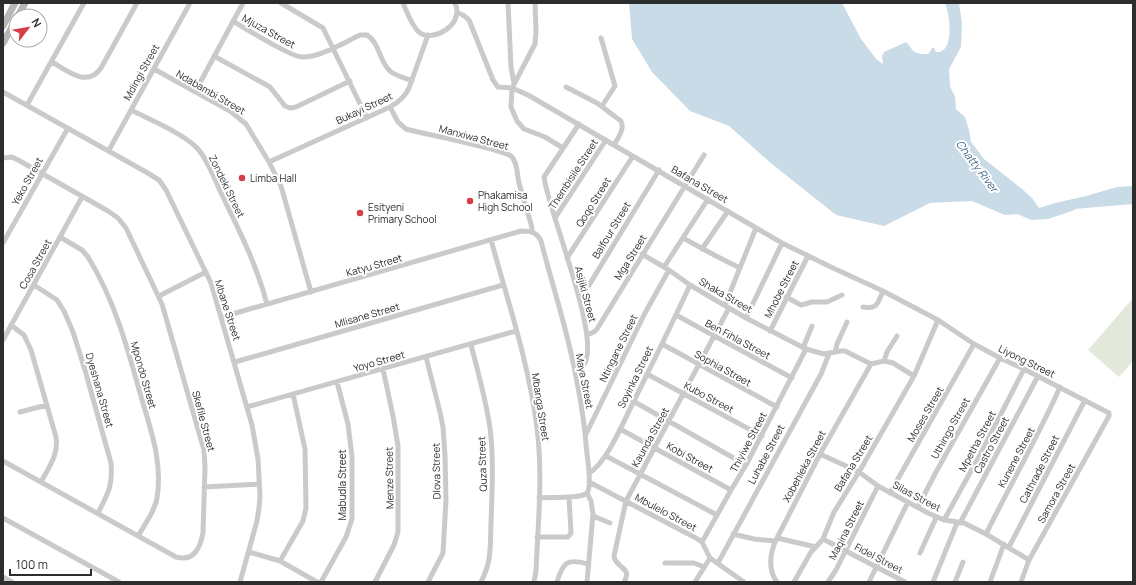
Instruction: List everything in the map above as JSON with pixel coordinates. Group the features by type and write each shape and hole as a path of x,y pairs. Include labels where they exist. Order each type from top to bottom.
{"main road":[{"path":"3,26 15,3"},
{"path":"3,43 8,34"}],"street":[{"path":"27,105 84,3"},
{"path":"52,62 80,77 89,77 96,74 101,68 137,3"},
{"name":"Mdingi Street","path":"109,150 190,3"},
{"path":"195,92 244,3"},
{"path":"281,3 321,27 325,31 367,118"},
{"path":"403,3 416,29 422,34 428,35 441,32 450,27 455,21 458,13 456,4"},
{"path":"508,3 510,67 513,85 511,107 520,126 524,129 551,139 563,148"},
{"path":"513,85 535,44 535,3"},
{"name":"Bafana Street","path":"458,13 464,15 469,20 495,84 498,87 513,85 756,228 808,256 883,290 938,320 914,376 831,518 823,539 807,558 794,582"},
{"name":"Mjuza Street","path":"233,22 299,57 311,56 334,48 360,35 367,35 375,42 389,70 395,75 412,81"},
{"name":"Bukayi Street","path":"269,162 367,118 390,107 403,98 412,81 428,35"},
{"path":"601,38 615,86 602,106"},
{"path":"214,56 270,87 285,106 290,108 296,107 350,81"},
{"name":"Ndabambi Street","path":"154,69 230,111 241,119 250,130 276,175 286,200 311,292"},
{"path":"566,87 602,106 619,119 623,125 614,145"},
{"name":"Mbane Street","path":"3,92 154,176 162,184 206,272 222,317 255,440 259,484 259,508 249,552 240,582"},
{"name":"Manxiwa Street","path":"390,107 398,122 406,129 487,148 511,156 515,162 531,224 531,231"},
{"name":"Zondeki Street","path":"131,110 183,138 201,153 256,266 267,304"},
{"name":"Asijiki Street","path":"575,370 583,366 585,362 588,348 587,335 580,300 544,177 579,124"},
{"name":"Yeko Street","path":"3,244 68,128"},
{"name":"Thembisile Street","path":"555,218 606,140"},
{"name":"Mga Street","path":"587,335 597,329 704,155"},
{"name":"Qoqo Street","path":"568,258 633,156"},
{"name":"Skefile Street","path":"3,158 12,158 42,174 108,211 122,222 159,296 167,319 204,450 203,533 200,543 192,556 185,559 176,557 3,461"},
{"name":"Balfour Street","path":"580,300 658,170"},
{"name":"Cosa Street","path":"3,340 82,197"},
{"name":"Ntingane Street","path":"585,435 667,268 683,238 708,199"},
{"path":"702,249 728,211"},
{"name":"Kaunda Street","path":"625,580 627,576 626,571 616,562 614,556 626,501 714,336 727,307 740,268 756,228"},
{"name":"Katyu Street","path":"222,317 521,231 531,231"},
{"name":"Maya Street","path":"531,231 537,235 540,241 575,370 589,473 587,493"},
{"name":"Mpondo Street","path":"60,237 76,246 88,256 115,311 126,342 157,452 157,498 138,536"},
{"path":"683,238 740,268"},
{"name":"Mbanga Street","path":"491,240 528,378 537,429 539,448 539,498 536,571 534,582"},
{"path":"746,318 782,242"},
{"name":"Shaka Street","path":"642,254 667,268 727,307 804,349 829,354 845,351 871,364"},
{"name":"Mhobe Street","path":"770,331 808,256"},
{"path":"159,296 206,272"},
{"name":"Soyinka Street","path":"589,473 595,470 606,456 690,284"},
{"name":"Dyeshana Street","path":"34,285 52,296 60,304 73,332 85,370 112,468 111,487 98,513"},
{"name":"Mlisane Street","path":"235,362 503,285"},
{"path":"863,307 874,307 878,303 883,290"},
{"path":"786,297 801,305 812,302 827,302 842,295"},
{"name":"Ben Fihla Street","path":"676,315 792,378"},
{"name":"Liyong Street","path":"938,320 974,344 1060,387 1109,414"},
{"path":"835,352 847,322"},
{"path":"11,324 24,335 29,346 56,437 57,449 41,482"},
{"path":"804,349 812,326"},
{"name":"Yoyo Street","path":"247,407 516,331"},
{"path":"884,361 887,352 897,336"},
{"name":"Quza Street","path":"471,344 486,406 490,430 491,455 492,500 490,560 487,570 480,582"},
{"name":"Sophia Street","path":"662,344 777,407"},
{"name":"Moses Street","path":"890,493 974,344"},
{"name":"Thiyiwe Street","path":"702,542 762,436 792,378 804,349"},
{"name":"Luhabe Street","path":"718,563 820,374 829,354"},
{"name":"Dlova Street","path":"426,357 443,427 446,492 444,548 441,558 428,582"},
{"name":"Uthingo Street","path":"918,507 1000,358"},
{"path":"871,364 884,361 893,363 914,376"},
{"name":"Xobehleka Street","path":"777,582 773,575 771,565 772,552 776,540 820,454 871,364"},
{"name":"Menze Street","path":"375,582 394,545 398,532 398,446 383,369"},
{"name":"Mpetha Street","path":"944,520 1024,369"},
{"name":"Kubo Street","path":"647,374 762,436"},
{"name":"Castro Street","path":"933,582 958,523 1038,376"},
{"name":"Mabudla Street","path":"321,582 346,537 352,519 352,457 348,424 337,382"},
{"name":"Kunene Street","path":"986,534 1012,482 1043,426 1060,387"},
{"path":"280,561 303,521 306,508 305,449 293,394"},
{"name":"Cathrade Street","path":"1010,547 1085,400"},
{"path":"633,401 746,465"},
{"path":"20,412 47,405"},
{"name":"Samora Street","path":"1023,582 1029,560 1109,414"},
{"name":"Kobi Street","path":"620,429 731,490"},
{"name":"Silas Street","path":"820,454 859,472 878,486 936,518 964,523 1010,547 1029,560"},
{"path":"606,456 717,515"},
{"name":"Mbulelo Street","path":"589,482 696,538 702,542 710,558"},
{"path":"204,487 259,484"},
{"name":"Maqina Street","path":"828,582 878,486"},
{"path":"539,498 580,496 587,493 592,501 593,516 587,582"},
{"path":"537,537 568,537 571,533 569,497"},
{"path":"869,582 908,502"},
{"path":"593,516 610,523"},
{"path":"3,518 119,582"},
{"path":"920,553 936,518"},
{"path":"733,534 754,539 776,540 816,547"},
{"name":"Fidel Street","path":"823,539 905,582"},
{"path":"990,582 1004,544"},
{"path":"249,552 280,561 317,582"},
{"path":"695,582 710,558 744,582"},
{"path":"557,582 562,567 568,562 577,561 588,564"},
{"path":"955,582 963,562"},
{"path":"665,563 694,563 704,567"},
{"path":"3,578 12,582"},
{"path":"625,580 631,582"}],"shaded area":[{"path":"1133,298 1133,361 1119,377 1088,350"}],"water":[{"path":"629,3 842,3 861,39 877,60 883,64 882,56 884,52 906,42 914,52 919,54 928,54 932,48 934,48 936,52 942,51 946,47 949,40 950,32 945,3 959,3 962,23 961,47 949,69 950,86 955,97 956,109 965,117 971,142 984,159 1022,189 1032,198 1039,208 1117,187 1133,186 1133,204 1005,215 972,201 930,203 884,226 836,215 772,164 729,126 690,111 652,72 632,39"}],"waterway":[{"name":"Chatty River","path":"1016,208 1032,215 1047,214 1071,206"}],"place":[{"name":"Limba Hall","path":"242,178"},
{"name":"Phakamisa High School","path":"470,201"},
{"name":"Esityeni Primary School","path":"360,213"}]}
